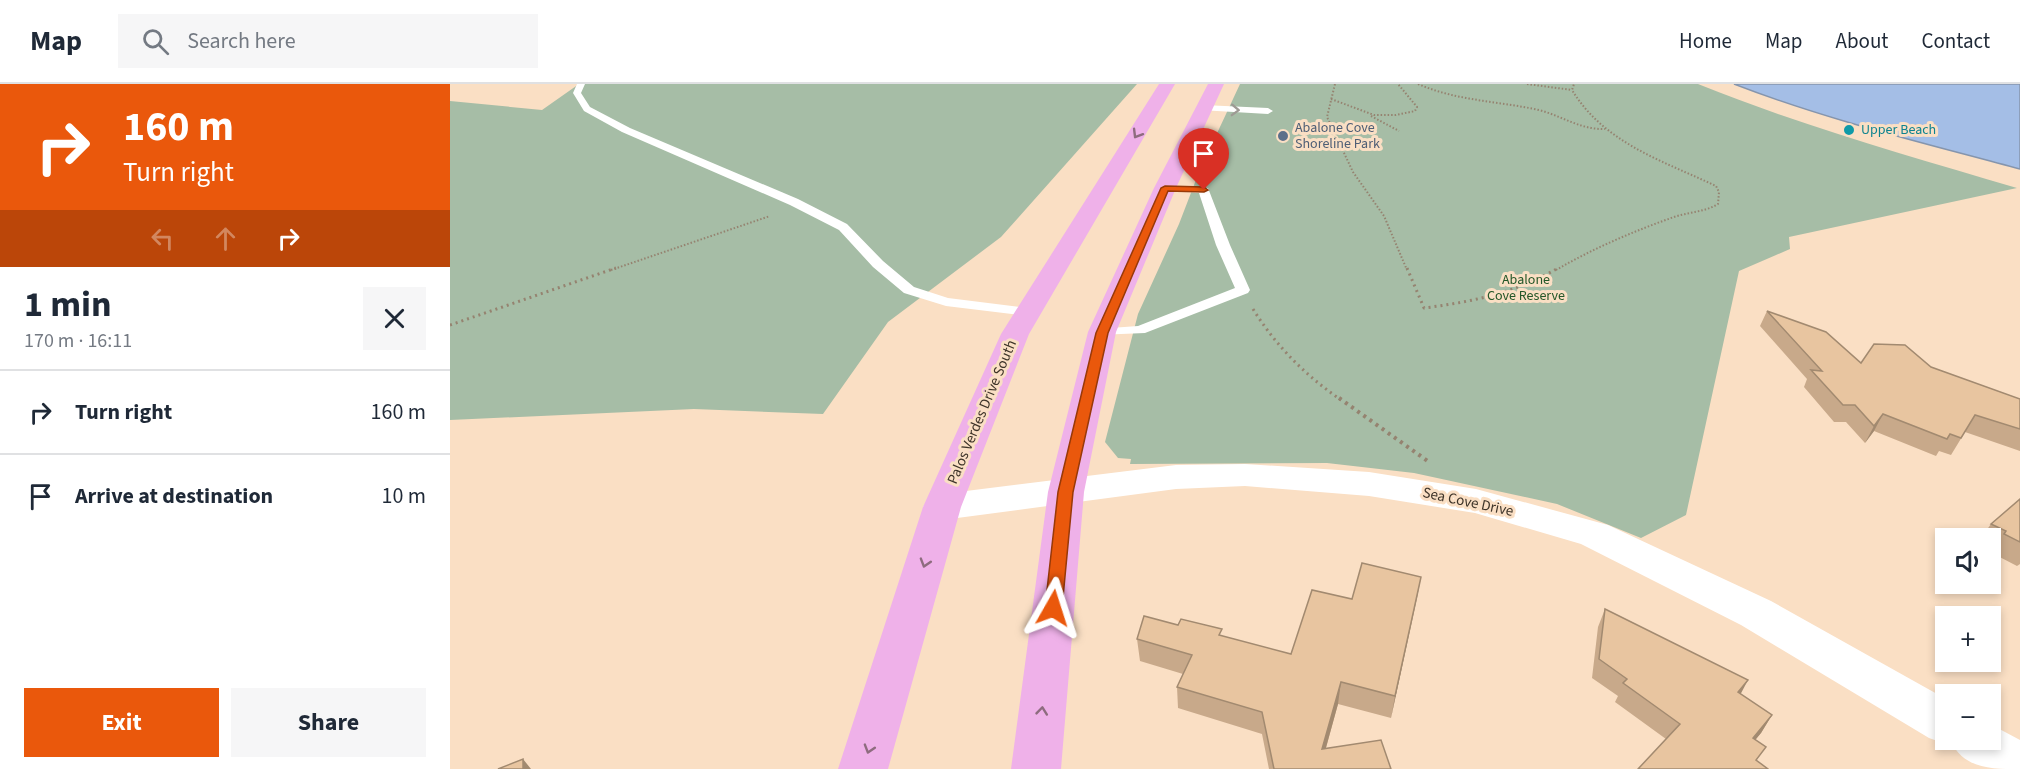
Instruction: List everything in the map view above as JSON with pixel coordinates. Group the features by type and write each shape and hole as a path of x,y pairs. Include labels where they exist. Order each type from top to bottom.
{"main road":[{"name":"Palos Verdes Drive South","path":"863,769 942,507 1015,334 1167,84"},
{"path":"1036,769 1066,492 1102,333 1165,188 1216,84"}],"street":[{"name":"Sea Cove Drive","path":"942,507 1176,477 1245,475 1369,484 1476,501 1594,534 1756,613 1935,717"},
{"path":"1992,750 2020,766"}],"lane":[{"path":"581,84 577,93 587,109 616,125 802,206 843,227 878,264 909,290 946,302 1029,312"},
{"path":"1203,108 1268,111"},
{"path":"1102,333 1140,330 1243,290 1223,245 1204,190 1165,188"}],"path":[{"path":"1335,84 1327,117 1353,172 1384,216 1424,308 1471,303 1503,293 1542,278 1580,256 1675,217 1710,209 1718,204 1719,192 1716,186 1646,155 1606,129 1576,99 1572,90 1574,84"},
{"path":"1368,114 1395,115 1415,111 1417,108 1414,101 1398,84"},
{"path":"1418,84 1440,92 1552,114 1588,130 1606,129"},
{"path":"1527,84 1572,90"},
{"path":"1331,99 1342,101 1399,131"},
{"path":"450,325 802,206"},
{"path":"1243,290 1263,327 1303,372 1406,443 1476,501"}],"green space":[{"path":"579,84 1137,84 1001,237 888,322 823,414 694,409 450,420 450,101 542,110"},
{"name":"Abalone Cove Reserve","path":"1240,84 1698,84 1816,127 2017,188 1789,237 1790,249 1739,271 1686,515 1641,538 1557,504 1414,473 1327,463 1130,464 1131,459 1118,458 1105,442 1138,314 1179,224 1199,172"}],"water":[{"path":"1734,84 2020,84 2020,169 1840,120"}],"building":[{"path":"1767,311 1826,332 1861,363 1874,344 1905,345 1931,367 2020,399 2020,429 1975,415 1961,438 1950,434 1947,439 1883,414 1874,426 1855,405 1843,405 1811,370 1822,371"},
{"path":"2020,499 2020,542 2004,534 2006,531 1991,524"},
{"path":"1362,563 1421,577 1395,696 1341,682 1322,749 1381,740 1391,769 1274,769 1262,712 1177,687 1192,655 1137,639 1144,616 1178,625 1181,619 1222,629 1219,635 1291,654 1312,590 1352,599"},
{"path":"1605,609 1748,680 1738,692 1772,715 1753,738 1766,747 1756,760 1768,769 1638,769 1680,724 1623,683 1627,679 1599,659"},
{"path":"523,759 523,769 498,769"}],"place":[{"name":"Upper Beach","path":"1849,130"},
{"name":"Abalone Cove Shoreline Park","path":"1283,136"}],"route":[{"path":"1053,608 1066,492 1102,333 1165,188 1204,190"}]}
